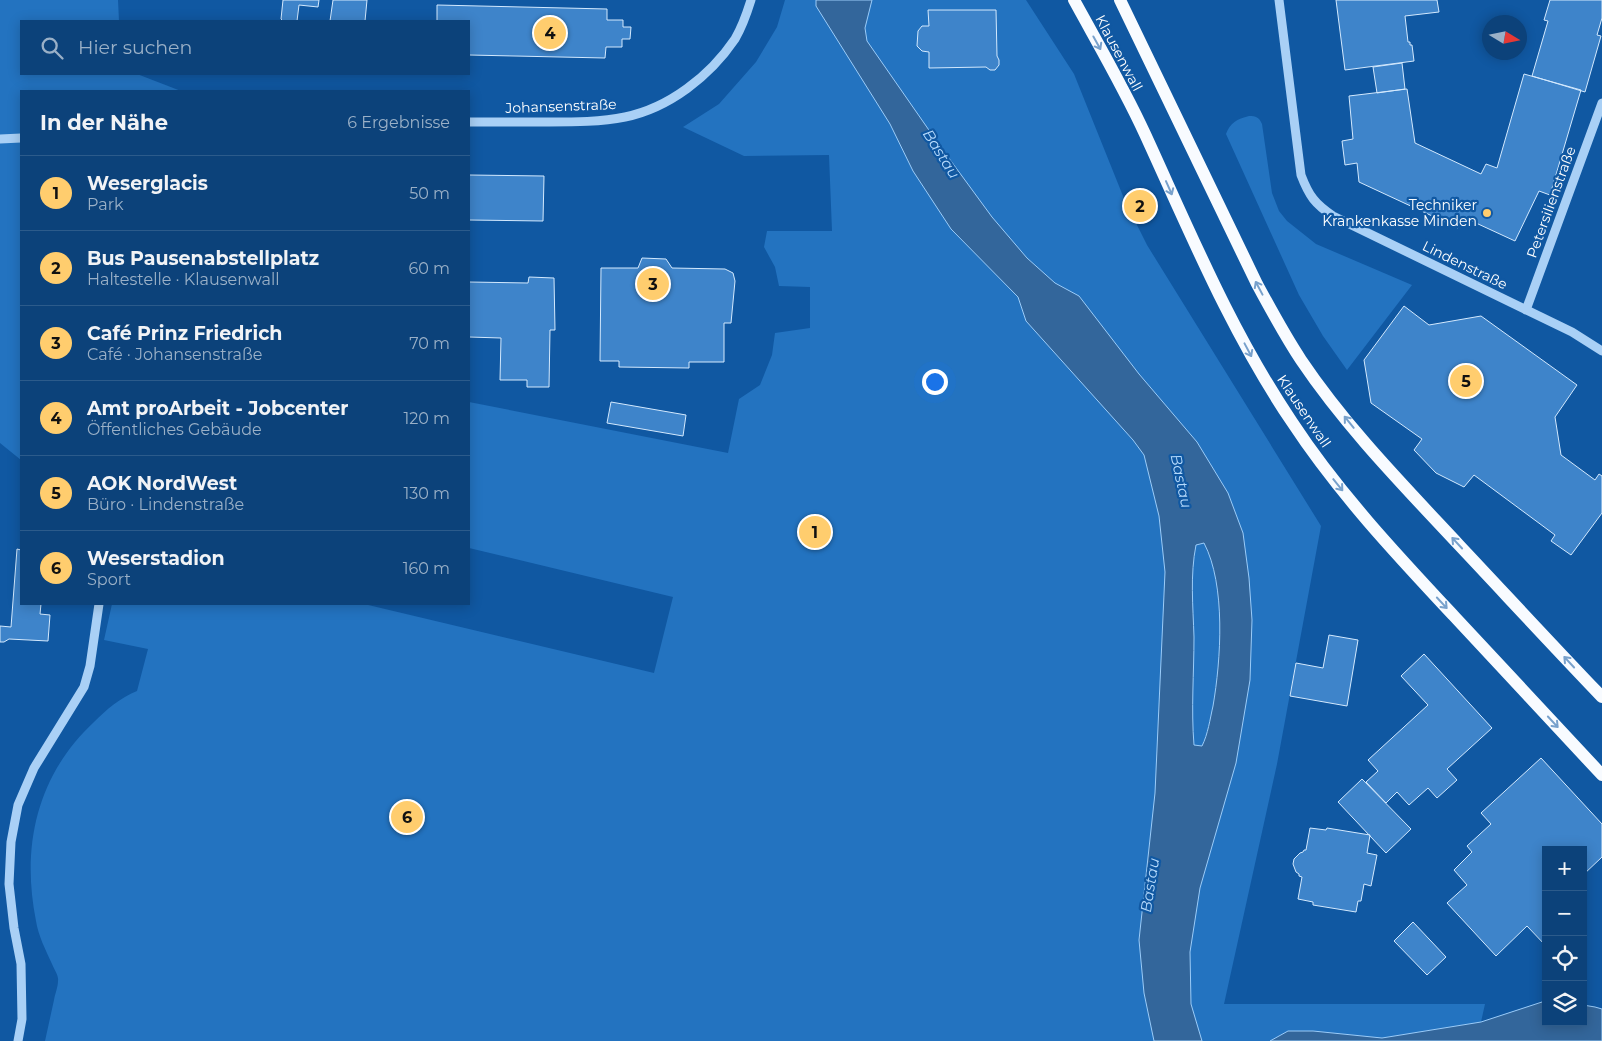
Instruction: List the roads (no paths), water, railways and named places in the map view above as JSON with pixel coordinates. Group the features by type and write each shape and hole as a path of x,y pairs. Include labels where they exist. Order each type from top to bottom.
{"main road":[{"name":"Klausenwall","path":"1074,0 1113,70 1144,133 1222,302 1255,364 1292,422 1336,484 1409,567 1602,775"},
{"name":"Klausenwall","path":"1120,0 1257,284 1301,361 1363,440 1413,496 1602,697"}],"street":[{"name":"Johansenstraße","path":"470,122 580,122 626,117 654,108 680,94 701,78 735,38 751,0"},
{"name":"Lindenstraße","path":"1278,0 1301,175 1308,193 1319,207 1572,332 1602,351"},
{"name":"Petersilienstraße","path":"1526,310 1602,103"},
{"path":"0,139 20,138"},
{"path":"18,1041 22,1019 21,964 14,928 9,884 11,842 18,805 34,768 84,687 90,666 99,605"}],"water":[{"name":"Bastau","path":"816,0 872,0 865,28 867,41 940,146 992,217 1027,258 1055,283 1079,296 1139,374 1197,442 1228,493 1243,533 1252,620 1250,680 1236,763 1200,888 1190,952 1191,1004 1202,1041 1154,1041 1144,993 1139,940 1155,793 1165,572 1159,516 1144,455 1133,440 1026,321 1018,297 951,229 913,171 890,124 816,6","holes":["1204,543 1211,560 1219,601 1218,667 1213,706 1202,746 1194,745 1193,718 1194,637 1192,579 1196,545"]},
{"path":"1542,1002 1542,1026 1587,1026 1587,1006 1602,1009 1602,1041 1270,1041 1288,1031 1313,1031 1382,1038 1481,1022"}],"place":[{"name":"Amt proArbeit - Jobcenter","path":"550,33"},
{"name":"Bus Pausenabstellplatz","path":"1140,206"},
{"name":"Techniker Krankenkasse Minden","path":"1487,213"},
{"name":"Café Prinz Friedrich","path":"653,284"},
{"name":"AOK NordWest","path":"1466,381"},
{"name":"Weserglacis","path":"815,532"},
{"name":"Weserstadion","path":"407,817"}]}
